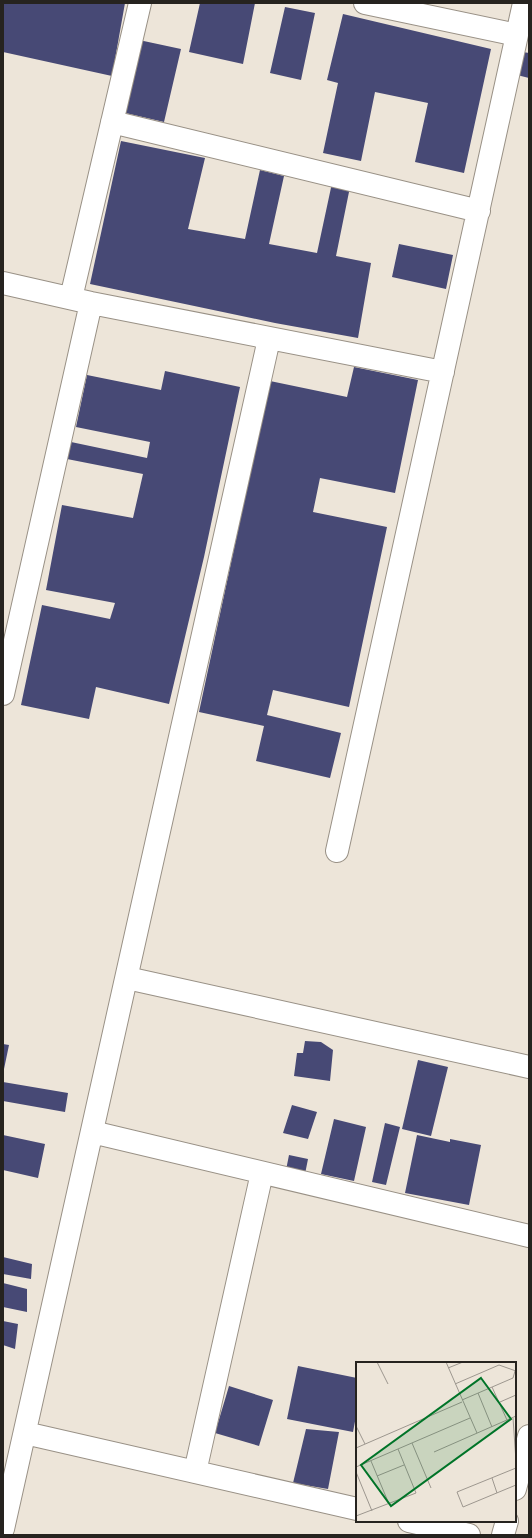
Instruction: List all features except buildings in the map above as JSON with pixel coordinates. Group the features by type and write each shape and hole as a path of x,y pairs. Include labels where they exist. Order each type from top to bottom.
{"street":[{"path":"3,694 81,301 112,122 140,3"},
{"path":"366,3 517,35"},
{"path":"337,850 524,3"},
{"path":"112,122 479,211"},
{"path":"3,283 81,301 443,372"},
{"path":"3,1529 269,338"},
{"path":"127,978 529,1067"},
{"path":"92,1132 529,1236"},
{"path":"195,1472 262,1173"},
{"path":"25,1433 356,1509"},
{"path":"516,1486 529,1436"},
{"path":"413,1522 469,1535"},
{"path":"503,1535 507,1522"}]}
